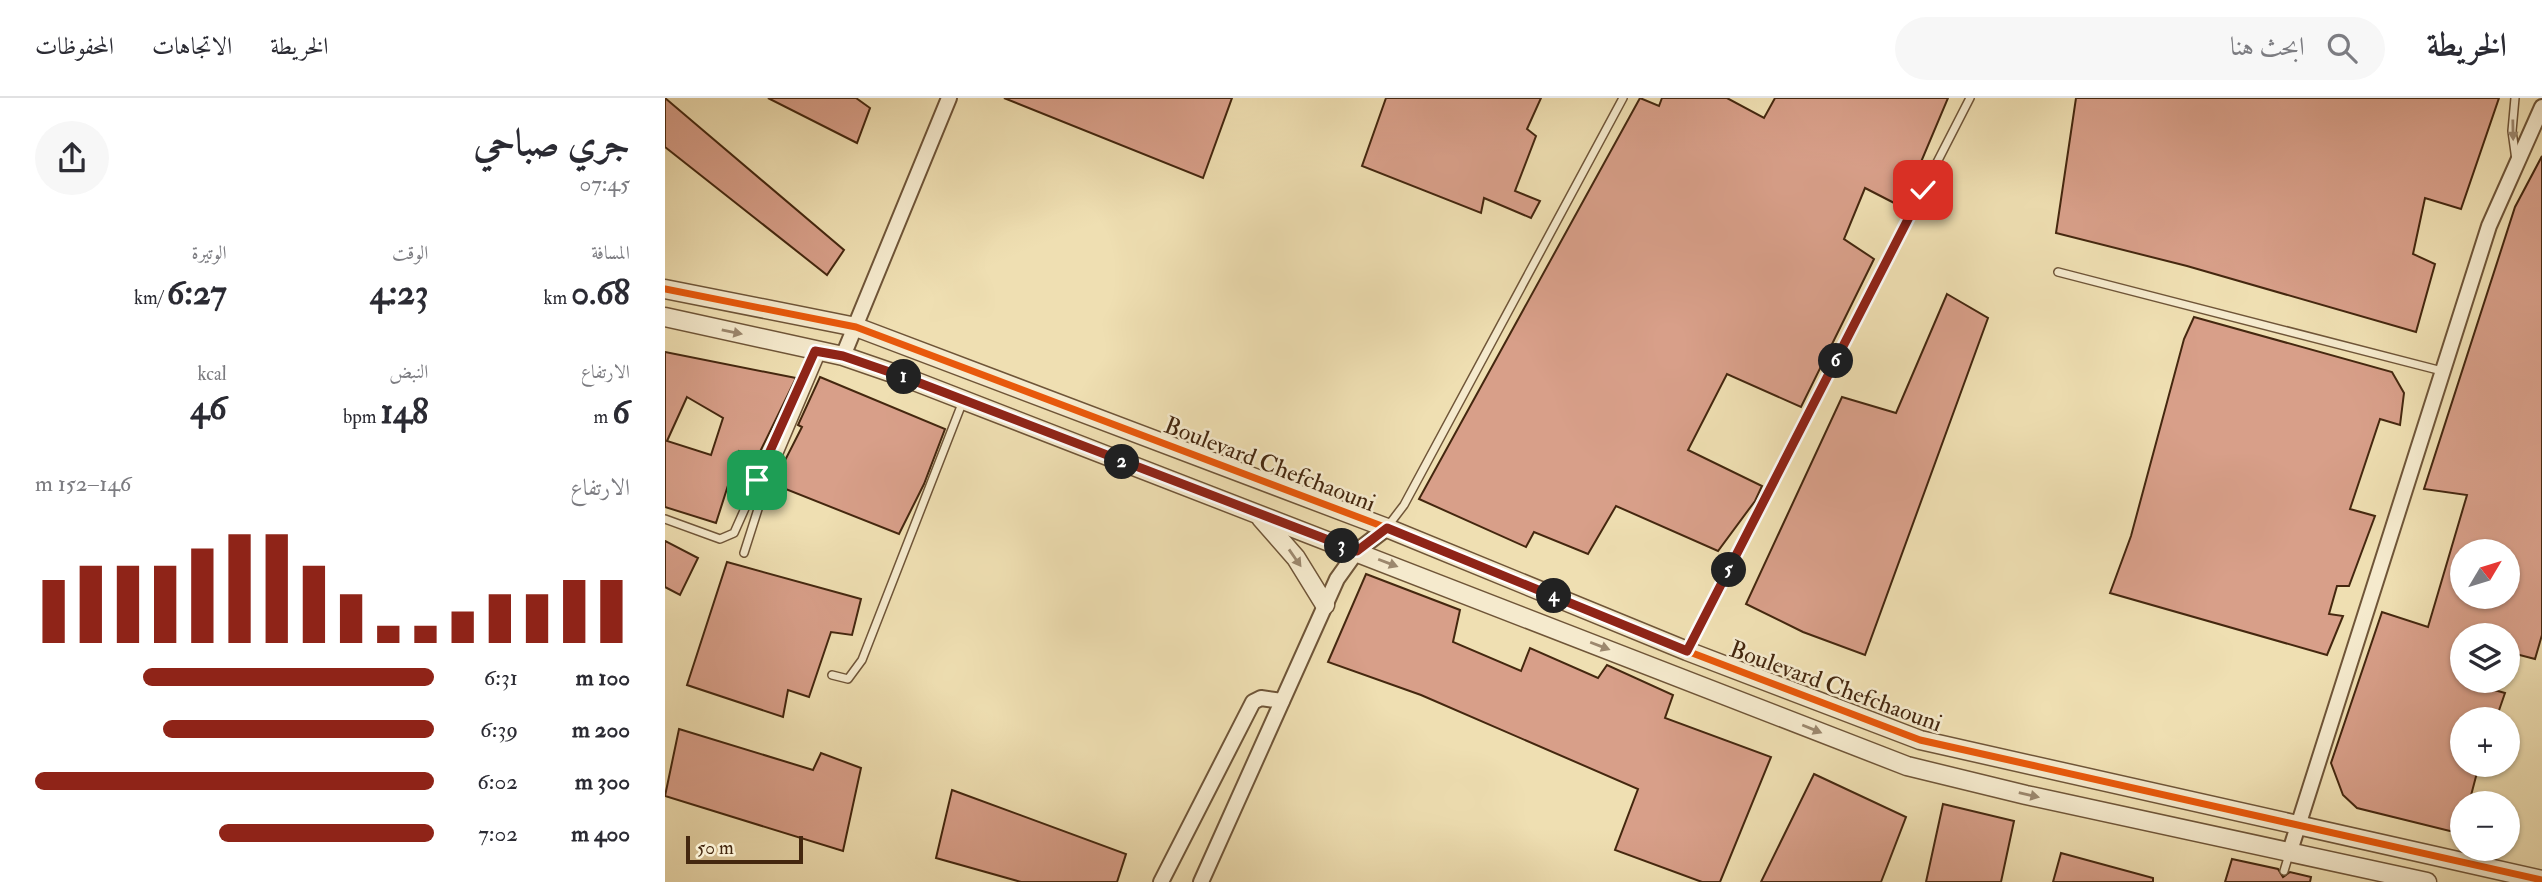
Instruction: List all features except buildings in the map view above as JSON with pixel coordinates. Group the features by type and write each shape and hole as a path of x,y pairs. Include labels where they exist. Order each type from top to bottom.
{"street":[{"path":"843,356 949,98"},
{"path":"2290,851 2297,822 2489,226 2542,107"},
{"name":"Boulevard Chefchaouni","path":"665,289 856,327 1387,528 1687,651 1920,740 2297,822 2542,880"},
{"name":"Boulevard Chefchaouni","path":"665,317 843,356 1357,551 1907,766 2026,795 2427,882"},
{"path":"1095,452 1105,422"},
{"path":"1259,515 1296,558 1325,605"},
{"path":"1201,882 1337,579 1357,551 1387,528"},
{"path":"1161,882 1254,702 1261,698 1282,701"}],"lane":[{"path":"1387,528 1404,505 1623,98"},
{"path":"1687,651 1971,98"},
{"path":"2515,98 2512,131 2517,162"},
{"path":"2058,272 2443,372"},
{"path":"665,519 720,538 730,537 819,351"},
{"path":"744,553 766,484 819,351"},
{"path":"832,675 848,679 865,654 963,400"},
{"path":"757,480 766,484"},
{"path":"2284,871 2290,851"}],"cycle path":[{"path":"665,289 856,327 1387,528 1687,651 1920,740 2542,880"}],"route":[{"path":"757,480 815,351 843,356 1357,551 1387,528 1687,651 1923,190"}]}
